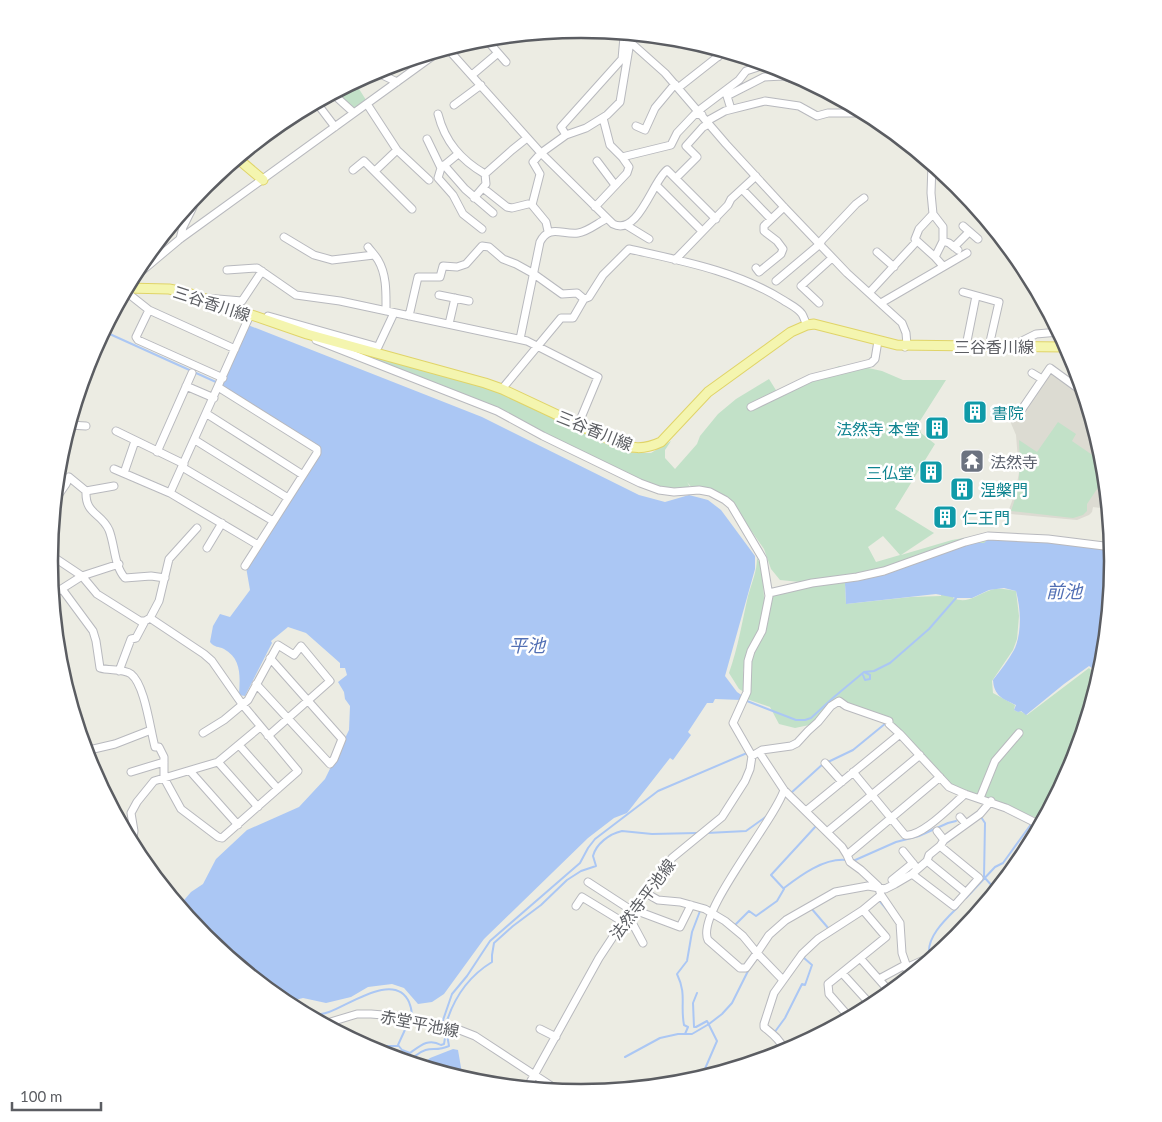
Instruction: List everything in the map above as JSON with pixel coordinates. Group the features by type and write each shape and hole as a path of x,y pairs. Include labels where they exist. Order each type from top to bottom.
{"main road":[{"path":"242,162 263,180"},
{"name":"三谷香川線","path":"134,290 169,288 307,334 465,377 502,389 624,446 634,448 651,447 668,436 699,400 723,380 791,332 806,325 820,326 906,346 1059,347"}],"street":[{"path":"548,231 543,217 532,205 540,174 533,162 541,153 566,135 586,128 603,118 620,102 625,40"},
{"path":"566,135 561,127 622,59 625,40"},
{"path":"627,40 665,73 832,258 904,326 906,346"},
{"path":"492,46 506,62"},
{"path":"472,75 498,53"},
{"path":"452,54 541,153 606,218 618,226 626,225 644,208 662,174 667,170 716,219"},
{"path":"636,126 645,130 655,108 677,86 718,57"},
{"path":"151,262 180,239 426,61"},
{"path":"676,178 696,157 686,146 703,127 704,118 746,71 756,68"},
{"path":"384,76 397,82"},
{"path":"731,109 727,96 764,77 779,76"},
{"path":"454,105 481,85"},
{"path":"337,98 354,113"},
{"path":"622,157 671,145 677,133 695,114 704,118 765,101 799,106 817,116 828,113 851,113"},
{"path":"367,104 397,150 429,180"},
{"path":"320,107 335,127"},
{"path":"438,114 451,145 458,154 471,166 485,174"},
{"path":"595,207 627,172 629,167 610,145 603,118"},
{"path":"485,174 527,138"},
{"path":"427,139 442,167 474,198 493,213"},
{"path":"374,171 397,150"},
{"path":"458,154 442,167 438,178 453,195 463,214 482,229"},
{"path":"353,170 364,161 412,209"},
{"path":"597,161 615,185"},
{"path":"932,172 933,214 943,227 943,241 935,257"},
{"path":"474,198 486,184 485,174"},
{"path":"675,260 716,219 731,199 756,176"},
{"path":"656,185 702,231"},
{"path":"483,188 505,210 528,204"},
{"path":"742,189 771,219"},
{"path":"776,281 820,244 856,204 864,198"},
{"path":"756,268 759,272 781,254 783,249 777,241 764,231 764,226 784,207"},
{"path":"180,239 183,227 190,213"},
{"path":"933,214 919,229 915,239 943,266"},
{"path":"520,340 540,242 544,234 548,231 578,233 606,218"},
{"path":"626,225 649,240"},
{"path":"963,226 978,239"},
{"path":"943,241 956,249 969,232"},
{"path":"284,237 314,255 332,260 374,255"},
{"path":"869,293 917,241"},
{"path":"368,246 378,260 385,284 386,311"},
{"path":"409,316 418,277 440,277 443,266 457,267 466,264 482,246 489,247 503,259 534,274 562,294 576,293 584,299"},
{"path":"502,389 561,318 572,318 584,299 589,297 603,275 629,249 746,280 765,289 802,314 806,325"},
{"path":"877,252 894,267"},
{"path":"881,303 967,253"},
{"path":"819,303 801,286 832,258"},
{"path":"227,270 257,268 296,295 340,301 520,340 538,346 598,377 578,425"},
{"path":"203,299 211,297 242,300 262,271"},
{"path":"963,292 999,302 990,346"},
{"path":"131,295 149,310 235,349"},
{"path":"439,295 469,301"},
{"path":"966,346 976,296"},
{"path":"449,324 455,298"},
{"path":"149,310 136,337 138,340 222,378"},
{"path":"170,493 251,316 260,314 378,347 394,313"},
{"path":"1011,346 1036,334 1053,333"},
{"path":"307,334 334,348 497,411 543,436 640,483 659,490 674,492 698,490 718,495 730,505 763,559 769,605 762,631 748,661 746,695 733,723 784,790 828,832 847,855 850,862 878,886 885,889 895,884 927,860 929,855 942,843 980,814 991,802"},
{"path":"751,407 811,378 871,363 875,359 878,340"},
{"path":"1020,412 1036,392 1036,387 1050,368 1074,386"},
{"path":"1032,373 1042,380"},
{"path":"157,452 192,374"},
{"path":"186,386 214,398"},
{"path":"218,387 317,449 317,453 245,566"},
{"path":"206,414 303,475"},
{"path":"75,425 86,426"},
{"path":"116,431 183,466 273,521"},
{"path":"194,440 288,498"},
{"path":"124,473 135,441"},
{"path":"114,469 170,493 258,545"},
{"path":"63,489 70,477 86,491 89,508 103,519 109,530 120,573 125,578 150,576 165,578"},
{"path":"86,491 114,486"},
{"path":"207,548 222,523"},
{"path":"119,671 131,639 136,638 158,600 170,559 197,528"},
{"path":"768,593 812,583 884,571 965,542 988,536 1048,539 1104,546"},
{"path":"58,560 82,576 97,594 140,621 147,620 204,654 260,727 298,771 238,825 222,838 218,837 181,808 164,778 164,757 159,746 155,747 142,692 136,679 131,674 100,668 93,631 62,589"},
{"path":"59,591 82,576 119,564"},
{"path":"203,732 224,720 248,700 278,645 294,655 301,646 330,681 268,736"},
{"path":"256,684 330,764 342,739 270,658"},
{"path":"756,754 762,750 791,746 797,743 831,706 839,702 884,718 950,787 991,802 1034,823"},
{"path":"134,833 131,812 154,781 218,762 260,727"},
{"path":"93,749 115,744 151,730"},
{"path":"980,798 995,761 1019,732"},
{"path":"806,811 900,734"},
{"path":"239,745 278,789"},
{"name":"法然寺平池線","path":"530,1082 599,958 630,911 672,858 722,817 745,781 756,754"},
{"path":"828,832 920,755"},
{"path":"131,772 164,762"},
{"path":"218,762 258,807"},
{"path":"825,763 842,782"},
{"path":"190,771 238,825"},
{"path":"854,772 905,835 908,836 919,832 965,794"},
{"path":"847,855 940,777"},
{"path":"784,790 711,913 707,923 706,936 719,950 742,968 746,968 772,932 786,920 835,892 858,887 878,886"},
{"path":"960,817 966,824"},
{"path":"903,851 914,869 954,906 979,878 942,843 937,831"},
{"path":"927,860 965,892"},
{"path":"892,880 914,869"},
{"path":"588,882 630,911 662,917 680,928 682,916 691,905"},
{"path":"878,886 881,895 901,925 901,946 908,970"},
{"path":"644,892 658,900 691,905 705,910 725,921 743,936 782,979"},
{"path":"782,1044 764,1027 774,993 782,979 811,944 825,933 863,910 881,895"},
{"path":"576,906 582,897 596,909 623,922"},
{"path":"845,1012 830,994 828,984 886,938 863,910"},
{"path":"630,911 643,943"},
{"path":"860,958 885,986"},
{"path":"879,979 919,961"},
{"path":"842,973 866,1000"},
{"name":"赤堂平池線","path":"332,1022 357,1014 371,1014 395,1016 452,1027 476,1036 548,1083"},
{"path":"540,1029 556,1037"}],"shaded area":[{"path":"1051,371 1075,388 1087,426 1101,508 1093,507 1089,515 1077,520 1011,514 1008,512 1015,493 1019,473 1016,435 1010,421 1019,413"}],"green space":[{"path":"358,87 366,100 353,109 341,96"},
{"path":"337,346 477,383 633,453 651,453 671,441 665,450 665,458 675,469 697,444 700,436 718,414 736,399 769,379 779,395 839,366 859,366 882,371 903,380 946,380 918,424 921,433 935,444 895,509 934,533 901,555 952,540 987,534 1039,544 963,556 953,598 967,600 995,589 1016,591 1019,616 1017,639 1013,650 992,681 993,693 1015,705 1014,710 1027,715 1089,668 1092,671 1077,729 1065,761 1051,793 1037,818 979,795 952,787 912,742 887,719 836,705 814,724 795,728 779,724 770,707 747,699 752,653 764,632 773,588 795,588 842,583 841,576 800,582 780,580 771,569 764,549 741,516 725,498 693,489 687,482 692,490 659,490 500,412","holes":["883,536 900,555 876,562 868,547","950,556 941,596 911,597 846,604 845,586"]},
{"path":"1058,422 1076,434 1072,441 1093,456 1099,486 1087,504 1087,511 1083,515 1073,518 1011,511 1017,492 1019,476 1019,440 1037,452"},
{"path":"757,558 762,567 765,612 762,627 743,671 747,683 744,692 739,689 729,673"}],"water":[{"name":"平池","path":"248,325 482,417 639,495 665,502 689,495 708,500 721,510 755,556 755,569 725,676 737,692 743,696 741,700 715,699 713,703 707,703 688,732 691,735 673,760 670,758 627,813 614,818 588,838 484,939 444,994 432,1002 418,1004 404,988 392,984 368,987 351,997 326,1003 303,998 296,1000 236,955 183,901 191,892 203,884 216,859 247,830 299,807 325,779 349,730 350,706 338,682 347,675 345,668 340,668 340,663 306,633 288,627 271,641 272,643 245,696 239,695 239,669 234,658 224,649 210,642 213,626 220,614 230,617 250,590 246,567 321,449 221,386"},
{"name":"前池","path":"991,536 1104,548 1100,629 1093,669 1089,666 1026,715 1021,711 1014,710 1016,705 997,693 993,680 1017,644 1020,621 1016,591 1004,588 989,590 972,598 956,598 936,594 846,604 845,583 884,574 971,543 984,543"},
{"path":"453,1049 458,1050 461,1070 426,1061"}],"waterway":[{"path":"109,334 216,382"},
{"path":"747,701 796,720 811,718 864,672 874,671 890,663 929,629 956,598"},
{"path":"863,675 865,680 870,679 870,675 864,672"},
{"path":"828,762 853,750 886,723"},
{"path":"442,1023 452,994 467,976 490,941 580,863 595,839 658,791 747,753"},
{"path":"791,793 824,763"},
{"path":"707,833 746,831 767,816"},
{"path":"980,818 985,823 984,877 992,885"},
{"path":"853,861 896,842 919,836 956,821"},
{"path":"966,898 995,867 1003,863 1032,823"},
{"path":"735,925 749,911 756,916 777,901 784,889 771,875 816,826 814,824"},
{"path":"446,1024 453,1005 463,988 476,974 492,962 494,943 541,905 567,880 581,871 596,866 593,856 597,847 604,840 612,834 622,831 652,834 697,833"},
{"path":"946,843 960,832"},
{"path":"784,888 805,873 821,865 838,860 846,860"},
{"path":"878,899 888,911"},
{"path":"929,952 934,934 958,907"},
{"path":"811,908 829,929"},
{"path":"685,1034 688,1027 684,1025 683,994 677,974 687,961 692,932 700,911"},
{"path":"705,939 704,928 708,915"},
{"path":"774,1033 785,1018 802,984 805,985 812,965 804,958 805,955"},
{"path":"625,1057 660,1038 678,1034 692,1034 709,1024 732,1003 748,971"},
{"path":"320,1015 371,993 393,989 402,993 409,1002 412,1011 411,1017"},
{"path":"697,993 693,1003 694,1027 707,1021 717,1041 705,1069"},
{"path":"409,1021 398,1045 402,1050 410,1053 429,1042 444,1044 445,1038 442,1027"},
{"path":"416,1058 415,1056 425,1050 449,1046 446,1029"},
{"path":"385,1047 398,1046"}],"place":[{"name":"書院","path":"975,412"},
{"name":"法然寺 本堂","path":"937,428"},
{"name":"法然寺","path":"972,461"},
{"name":"三仏堂","path":"931,472"},
{"name":"涅槃門","path":"962,489"},
{"name":"仁王門","path":"945,517"}]}
